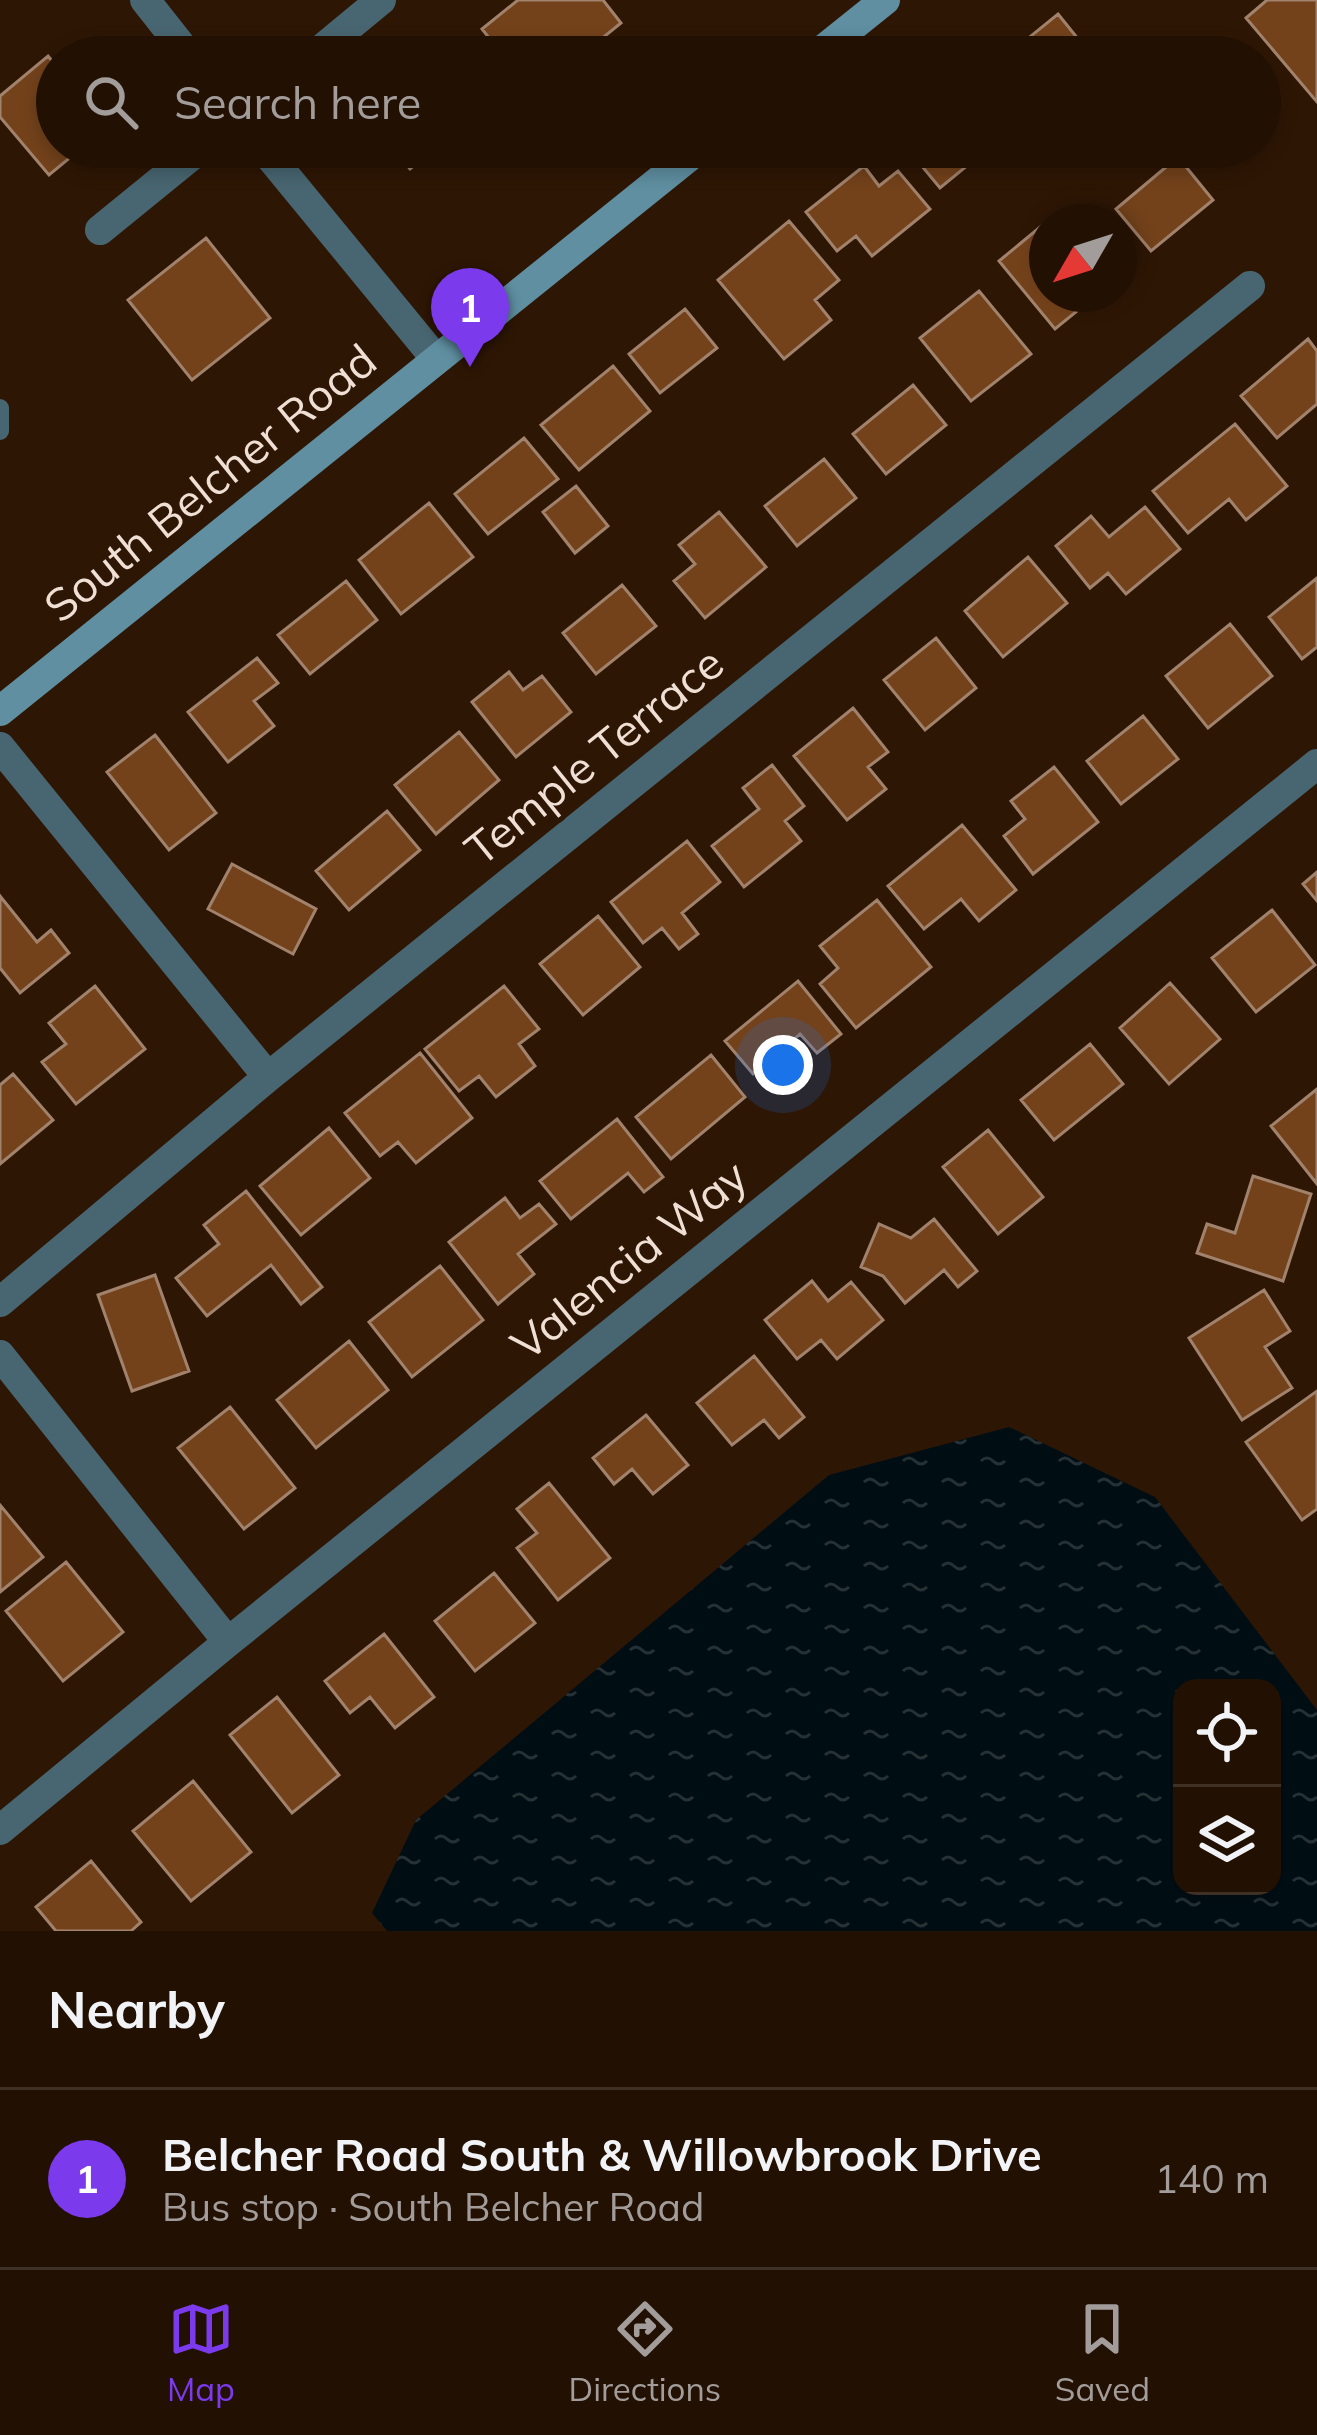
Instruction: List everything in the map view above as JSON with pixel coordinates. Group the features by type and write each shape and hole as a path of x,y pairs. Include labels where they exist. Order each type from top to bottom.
{"main road":[{"path":"840,36 885,0"},
{"name":"South Belcher Road","path":"0,711 675,168"}],"street":[{"path":"145,0 173,36"},
{"path":"337,36 381,0"},
{"path":"100,230 176,168"},
{"path":"279,168 436,359"},
{"name":"Temple Terrace","path":"0,1302 268,1077 1250,286"},
{"path":"0,747 268,1077"},
{"name":"Valencia Way","path":"0,1830 1317,764"},
{"path":"0,1355 228,1642"}],"lane":[{"path":"0,408 0,431"}],"water":[{"path":"1009,1427 1155,1497 1317,1710 1317,1931 387,1931 372,1913 416,1820 829,1475"}],"building":[{"path":"518,0 603,0 621,23 605,36 488,36 482,29"},
{"path":"1267,0 1317,0 1317,102 1281,59 1281,36 1261,36 1246,18"},
{"path":"1058,14 1076,36 1031,36"},
{"path":"36,66 36,160 0,117 0,96"},
{"path":"861,168 879,186 898,171 930,209 872,256 856,236 837,251 806,212"},
{"path":"923,168 964,168 940,188"},
{"path":"1165,168 1187,168 1213,200 1151,251 1137,234 1137,204 1122,204"},
{"path":"789,221 839,280 815,300 831,320 784,359 718,280"},
{"path":"1029,236 1029,297 999,261"},
{"path":"206,238 270,318 192,380 128,300"},
{"path":"979,291 1031,354 971,401 920,338"},
{"path":"685,309 717,348 660,393 629,354"},
{"path":"1041,312 1076,312 1055,329"},
{"path":"1308,339 1317,351 1317,404 1277,438 1241,396"},
{"path":"613,366 650,411 579,470 541,425"},
{"path":"913,385 946,425 886,474 853,434"},
{"path":"1235,424 1287,486 1246,520 1229,499 1188,533 1153,491"},
{"path":"524,438 558,479 488,534 455,494"},
{"path":"824,459 856,498 797,546 765,506"},
{"path":"576,486 608,526 575,553 543,512"},
{"path":"429,503 473,557 401,614 359,560"},
{"path":"1145,507 1180,549 1126,594 1108,573 1090,588 1056,546 1091,516 1109,537"},
{"path":"719,512 766,567 705,618 674,581 695,564 679,545"},
{"path":"1028,557 1067,603 1003,657 965,611"},
{"path":"1317,578 1317,647 1302,659 1269,617"},
{"path":"346,581 377,620 310,674 278,635"},
{"path":"622,585 656,626 596,674 563,633"},
{"path":"1230,624 1272,676 1208,728 1166,676"},
{"path":"936,638 976,688 925,730 884,680"},
{"path":"257,658 278,683 254,701 274,726 228,762 188,712"},
{"path":"509,672 523,690 542,676 571,712 516,757 472,702"},
{"path":"853,708 888,752 868,767 886,789 847,820 794,756"},
{"path":"1143,716 1178,759 1121,804 1087,761"},
{"path":"459,732 499,780 436,834 395,785"},
{"path":"155,735 216,813 169,850 107,772"},
{"path":"772,765 804,806 785,821 801,841 744,887 712,846 759,809 743,788"},
{"path":"1054,767 1098,822 1033,874 1004,836 1025,819 1011,801"},
{"path":"387,811 420,850 349,910 316,871"},
{"path":"962,825 1016,890 979,921 961,899 924,929 888,886"},
{"path":"687,841 720,882 682,913 698,934 679,949 662,928 643,943 611,902"},
{"path":"232,864 316,909 293,954 208,909"},
{"path":"1317,872 1317,901 1303,884"},
{"path":"0,896 37,942 51,930 69,953 20,993 0,968"},
{"path":"877,900 931,967 856,1028 820,984 838,968 820,946"},
{"path":"1272,910 1315,965 1256,1012 1212,958"},
{"path":"598,916 640,967 583,1015 540,964"},
{"path":"798,981 841,1034 817,1053 800,1034 753,1074 725,1041"},
{"path":"1170,983 1220,1039 1169,1084 1120,1028"},
{"path":"95,986 145,1049 76,1104 42,1062 66,1044 49,1023"},
{"path":"504,986 539,1029 519,1044 535,1066 496,1097 479,1076 459,1091 425,1049"},
{"path":"1090,1044 1123,1084 1054,1140 1021,1100"},
{"path":"420,1053 472,1118 416,1163 398,1142 380,1156 345,1113"},
{"path":"711,1055 745,1097 671,1159 636,1117"},
{"path":"13,1074 53,1120 0,1164 0,1085"},
{"path":"1317,1089 1317,1184 1271,1126"},
{"path":"617,1119 663,1177 644,1192 628,1173 571,1219 540,1181"},
{"path":"329,1128 370,1178 301,1235 260,1186"},
{"path":"988,1130 1043,1197 998,1234 943,1167"},
{"path":"1253,1176 1311,1194 1283,1281 1197,1253 1207,1224 1235,1233"},
{"path":"246,1191 322,1287 301,1304 271,1265 207,1316 176,1278 219,1244 204,1225"},
{"path":"505,1198 520,1218 539,1204 556,1224 518,1254 534,1274 498,1304 449,1242"},
{"path":"934,1219 977,1271 958,1287 944,1270 905,1303 883,1276 861,1267 879,1224 911,1238"},
{"path":"440,1266 483,1320 412,1377 369,1322"},
{"path":"155,1275 189,1371 132,1391 98,1295"},
{"path":"812,1281 828,1301 851,1282 883,1320 837,1359 821,1340 797,1359 765,1320"},
{"path":"1264,1290 1290,1331 1265,1347 1292,1388 1242,1420 1189,1338"},
{"path":"349,1341 388,1390 316,1448 277,1400"},
{"path":"754,1356 804,1417 779,1438 764,1420 732,1445 697,1403"},
{"path":"1317,1391 1317,1509 1302,1520 1246,1442"},
{"path":"230,1407 295,1488 244,1529 178,1448"},
{"path":"646,1415 688,1465 653,1494 632,1469 614,1484 593,1458"},
{"path":"549,1483 610,1558 558,1600 517,1548 537,1533 517,1509"},
{"path":"0,1505 43,1557 0,1592"},
{"path":"66,1562 123,1632 63,1681 6,1611"},
{"path":"494,1573 535,1623 475,1671 435,1621"},
{"path":"384,1634 434,1697 395,1728 370,1697 350,1713 325,1681"},
{"path":"277,1697 339,1775 292,1813 230,1735"},
{"path":"193,1781 251,1852 191,1901 133,1831"},
{"path":"91,1861 141,1922 131,1931 56,1931 36,1907"}],"place":[{"name":"Belcher Road South & Willowbrook Drive","path":"470,367"}]}
